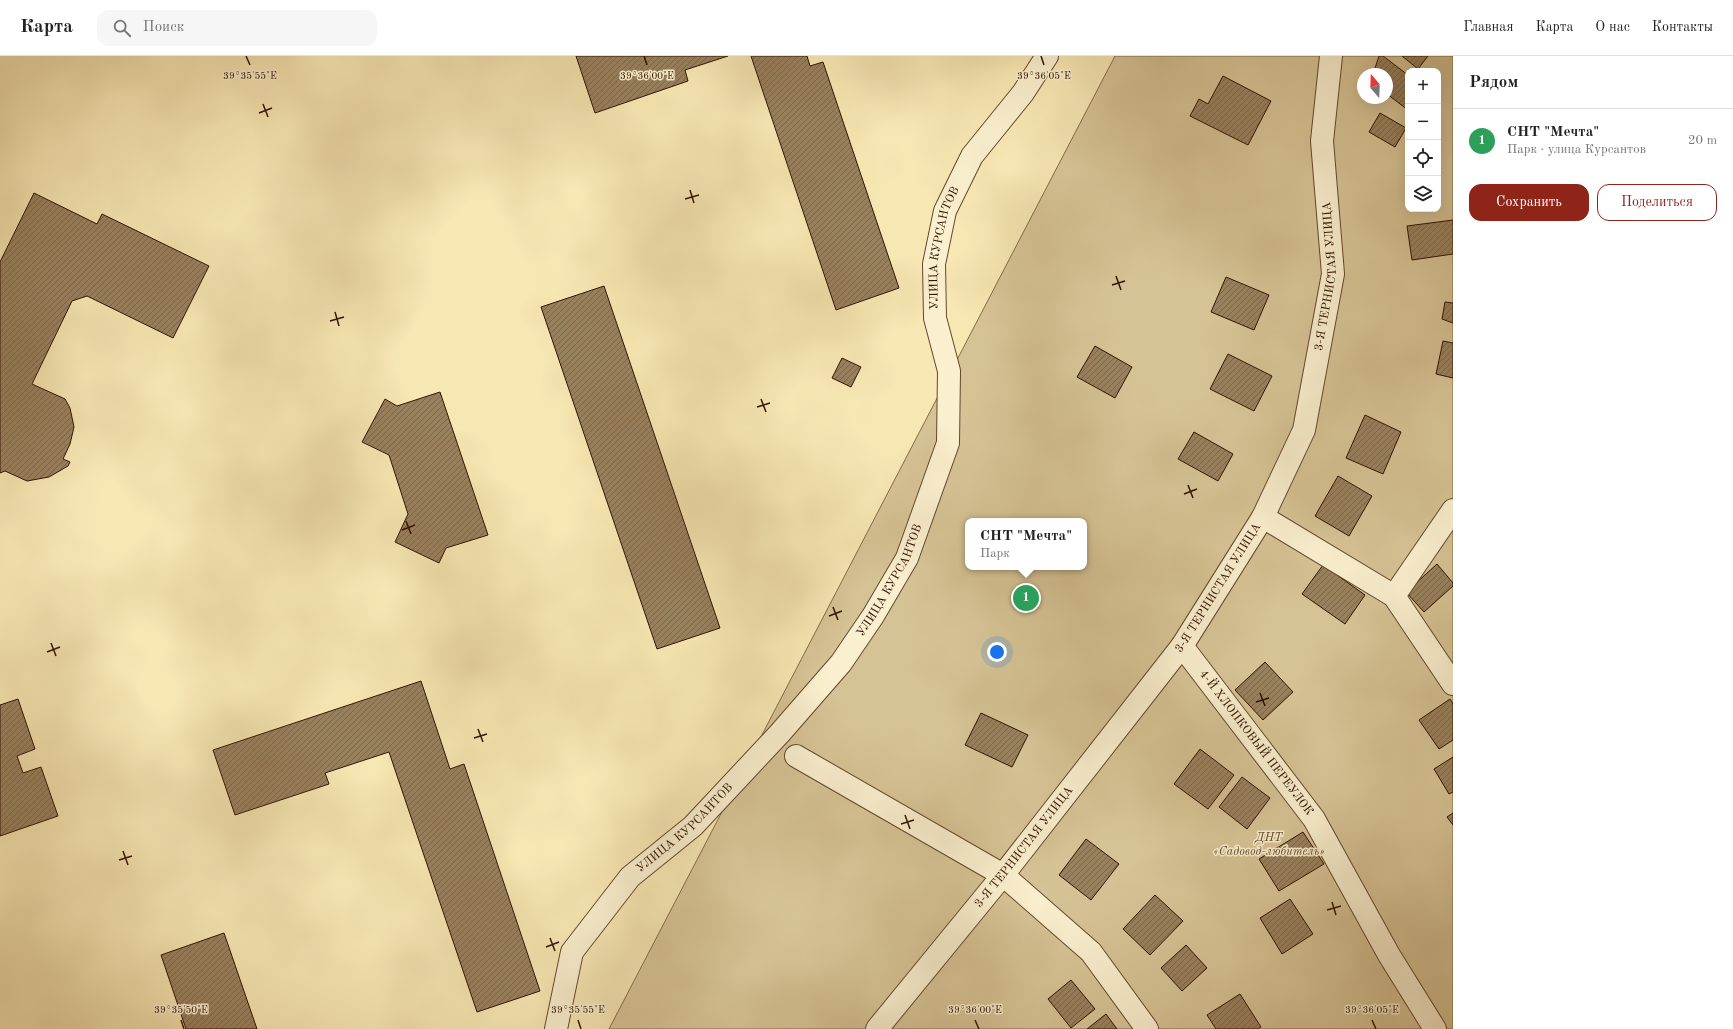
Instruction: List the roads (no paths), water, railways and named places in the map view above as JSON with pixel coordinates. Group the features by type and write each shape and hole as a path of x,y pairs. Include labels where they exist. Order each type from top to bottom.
{"street":[{"name":"УЛИЦА КУРСАНТОВ","path":"556,1029 572,952 630,877 693,826 780,733 841,663 873,616 907,558 948,442 949,372 935,318 934,264 944,211 972,156 1023,93 1047,56"},
{"name":"3-Я ТЕРНИСТАЯ УЛИЦА","path":"877,1029 1003,875 1182,646 1263,517 1304,430 1333,274 1322,140 1330,56"},
{"path":"1394,596 1453,510"},
{"path":"1263,517 1394,596 1453,684"},
{"name":"4-Й ХЛОПКОВЫЙ ПЕРЕУЛОК","path":"1182,646 1314,819 1389,955 1435,1029"},
{"path":"796,756 1003,875 1091,952 1147,1029"}],"place":[{"name":"СНТ \"Мечта\"","path":"1026,598"}],"park label":[{"name":"ДНТ «Садовод-любитель»","path":"1269,845"}]}
